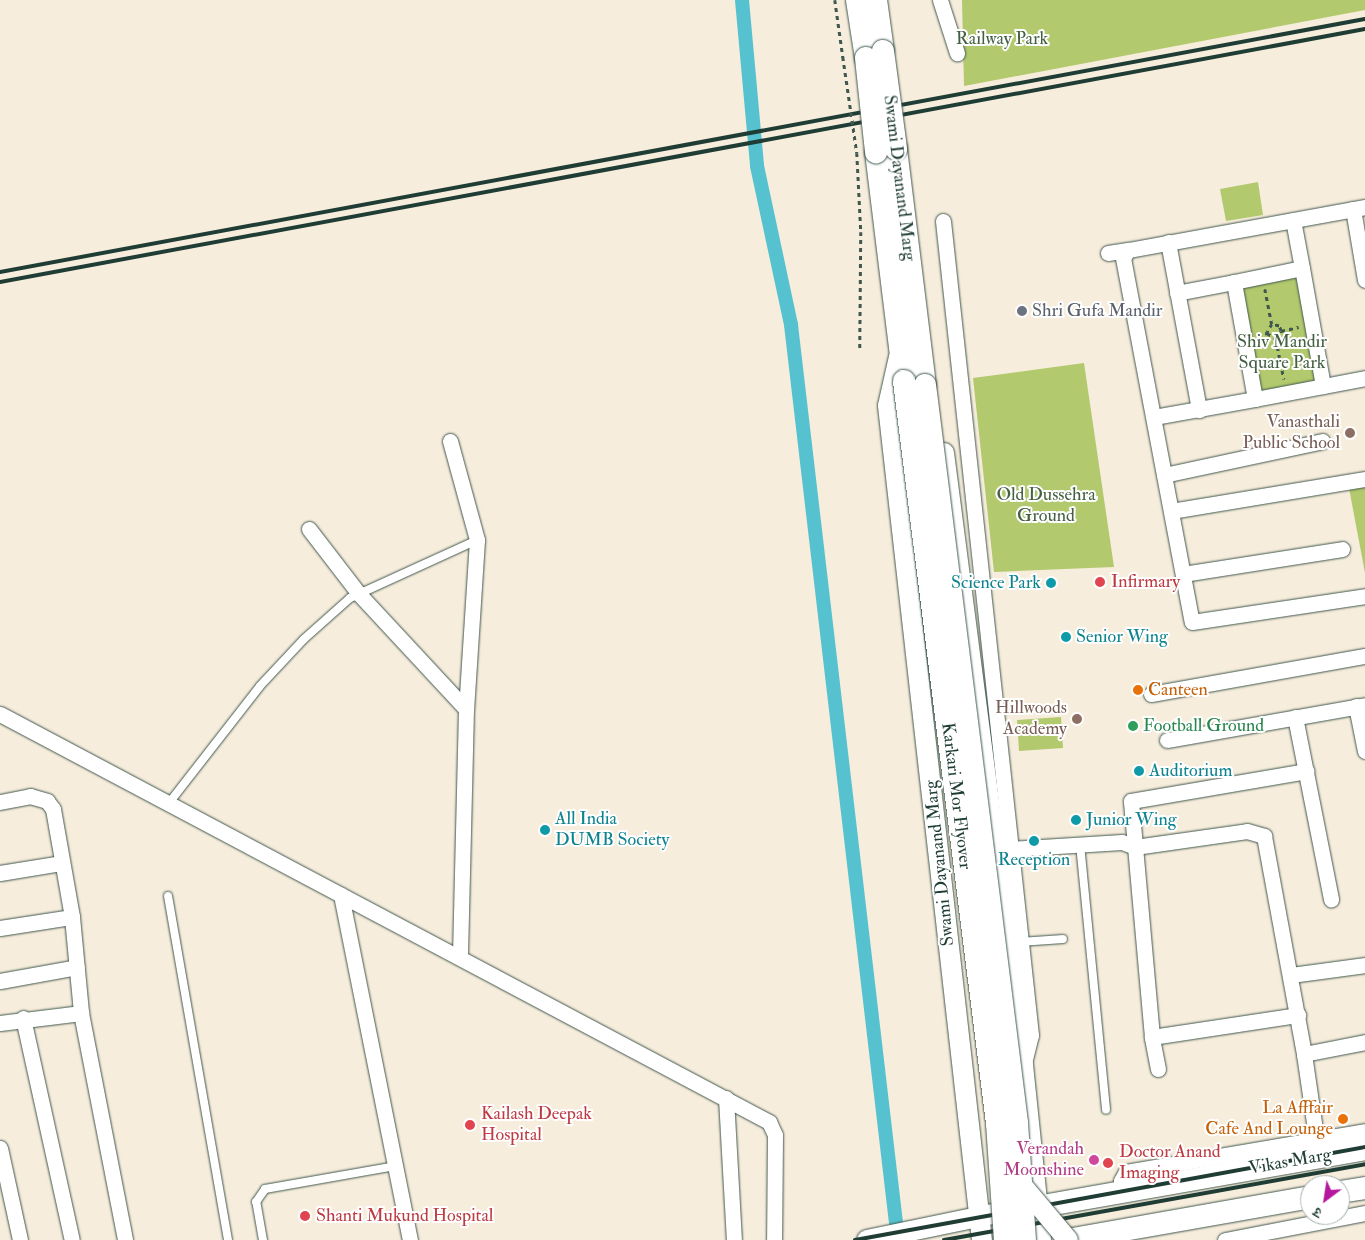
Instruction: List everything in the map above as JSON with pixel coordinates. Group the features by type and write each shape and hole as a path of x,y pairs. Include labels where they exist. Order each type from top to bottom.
{"main road":[{"name":"Swami Dayanand Marg","path":"857,0 874,55"},
{"name":"Swami Dayanand Marg","path":"876,0 874,55 876,151 900,352 888,406 899,485 982,1240"},
{"name":"Swami Dayanand Marg","path":"876,151 922,357"},
{"name":"Karkari Mor Flyover","path":"900,352 915,383 1017,1123 1025,1240"},
{"name":"Karkari Mor Flyover","path":"922,357 915,383 997,1123 1005,1240"},
{"path":"922,357 934,382 947,474 1024,1065 1041,1240"},
{"name":"Vikas Marg","path":"1037,1208 1121,1192 1318,1148 1365,1149"},
{"path":"1021,1184 1072,1239 1300,1199"},
{"path":"1350,1190 1365,1188"},
{"path":"867,1240 979,1216 1037,1208"}],"street":[{"path":"940,0 957,53"},
{"path":"1108,253 1359,208 1365,280"},
{"path":"1293,220 1323,386"},
{"path":"943,221 1009,849 1031,1035 1024,1065"},
{"path":"1168,242 1198,410"},
{"path":"1128,250 1124,258 1192,622 1365,596"},
{"path":"1177,293 1302,268"},
{"path":"1234,282 1256,399"},
{"path":"1154,417 1365,378"},
{"path":"450,441 477,540 466,709 460,957"},
{"path":"1164,475 1322,441"},
{"path":"1171,511 1365,479"},
{"path":"310,528 358,594 466,709"},
{"path":"1183,574 1342,549"},
{"path":"1151,694 1365,656"},
{"path":"1168,740 1361,706 1365,751"},
{"path":"0,714 769,1122 774,1130 774,1240"},
{"path":"1295,717 1331,899"},
{"path":"1158,1070 1152,1037 1130,801 1306,771"},
{"path":"0,802 30,796 47,802 53,809 72,917 81,1013 125,1240"},
{"path":"1009,849 1122,842 1135,847 1246,831 1264,836 1291,974 1318,1148 1365,1130"},
{"path":"0,873 62,863"},
{"path":"341,895 410,1240"},
{"path":"0,928 72,917"},
{"path":"1291,974 1365,965"},
{"path":"0,981 77,967"},
{"path":"0,1023 23,1018 81,1013"},
{"path":"1152,1037 1298,1015"},
{"path":"23,1018 72,1240"},
{"path":"1304,1054 1365,1042"},
{"path":"726,1098 734,1240"},
{"path":"0,1148 20,1240"},
{"path":"1225,1240 1365,1213"}],"lane":[{"path":"169,804 260,686 304,639 358,594 477,540"},
{"path":"1080,844 1106,1110"},
{"path":"168,896 228,1240"},
{"path":"1020,942 1063,939"},
{"path":"263,1240 256,1202 265,1189 395,1166"}],"path":[{"path":"835,0 843,57 876,151 861,232 860,348"},
{"path":"1264,284 1272,324 1267,333"},
{"path":"1272,324 1279,326 1281,331"},
{"path":"1285,384 1276,339 1281,331 1302,326 1304,335"},
{"path":"1253,336 1267,333 1276,339"}],"green space":[{"name":"Railway Park","path":"962,0 1365,0 1365,10 964,86"},
{"path":"1258,182 1263,215 1226,221 1220,189"},
{"name":"Shiv Mandir Square Park","path":"1298,272 1318,384 1258,394 1239,285"},
{"name":"Old Dussehra Ground","path":"1084,363 1114,567 994,572 973,378"},
{"path":"1365,486 1365,573 1349,488"},
{"path":"1061,717 1063,748 1019,751 1017,720"}],"waterway":[{"path":"742,0 757,166 791,325 898,1240"}],"railway":[{"path":"0,272 1365,19"},
{"path":"0,282 1365,29"},
{"path":"855,1240 1365,1147"},
{"path":"944,1240 1365,1164"}],"place":[{"name":"Shri Gufa Mandir","path":"1022,311"},
{"name":"Vanasthali Public School","path":"1350,433"},
{"name":"Infirmary","path":"1100,582"},
{"name":"Science Park","path":"1051,583"},
{"name":"Senior Wing","path":"1066,637"},
{"name":"Canteen","path":"1138,690"},
{"name":"Hillwoods Academy","path":"1077,719"},
{"name":"Football Ground","path":"1133,726"},
{"name":"Auditorium","path":"1139,771"},
{"name":"Junior Wing","path":"1076,820"},
{"name":"All India DUMB Society","path":"545,830"},
{"name":"Reception","path":"1034,841"},
{"name":"La Afffair Cafe And Lounge","path":"1343,1119"},
{"name":"Kailash Deepak Hospital","path":"470,1125"},
{"name":"Verandah Moonshine","path":"1094,1160"},
{"name":"Doctor Anand Imaging","path":"1108,1163"},
{"name":"Shanti Mukund Hospital","path":"305,1216"}]}
